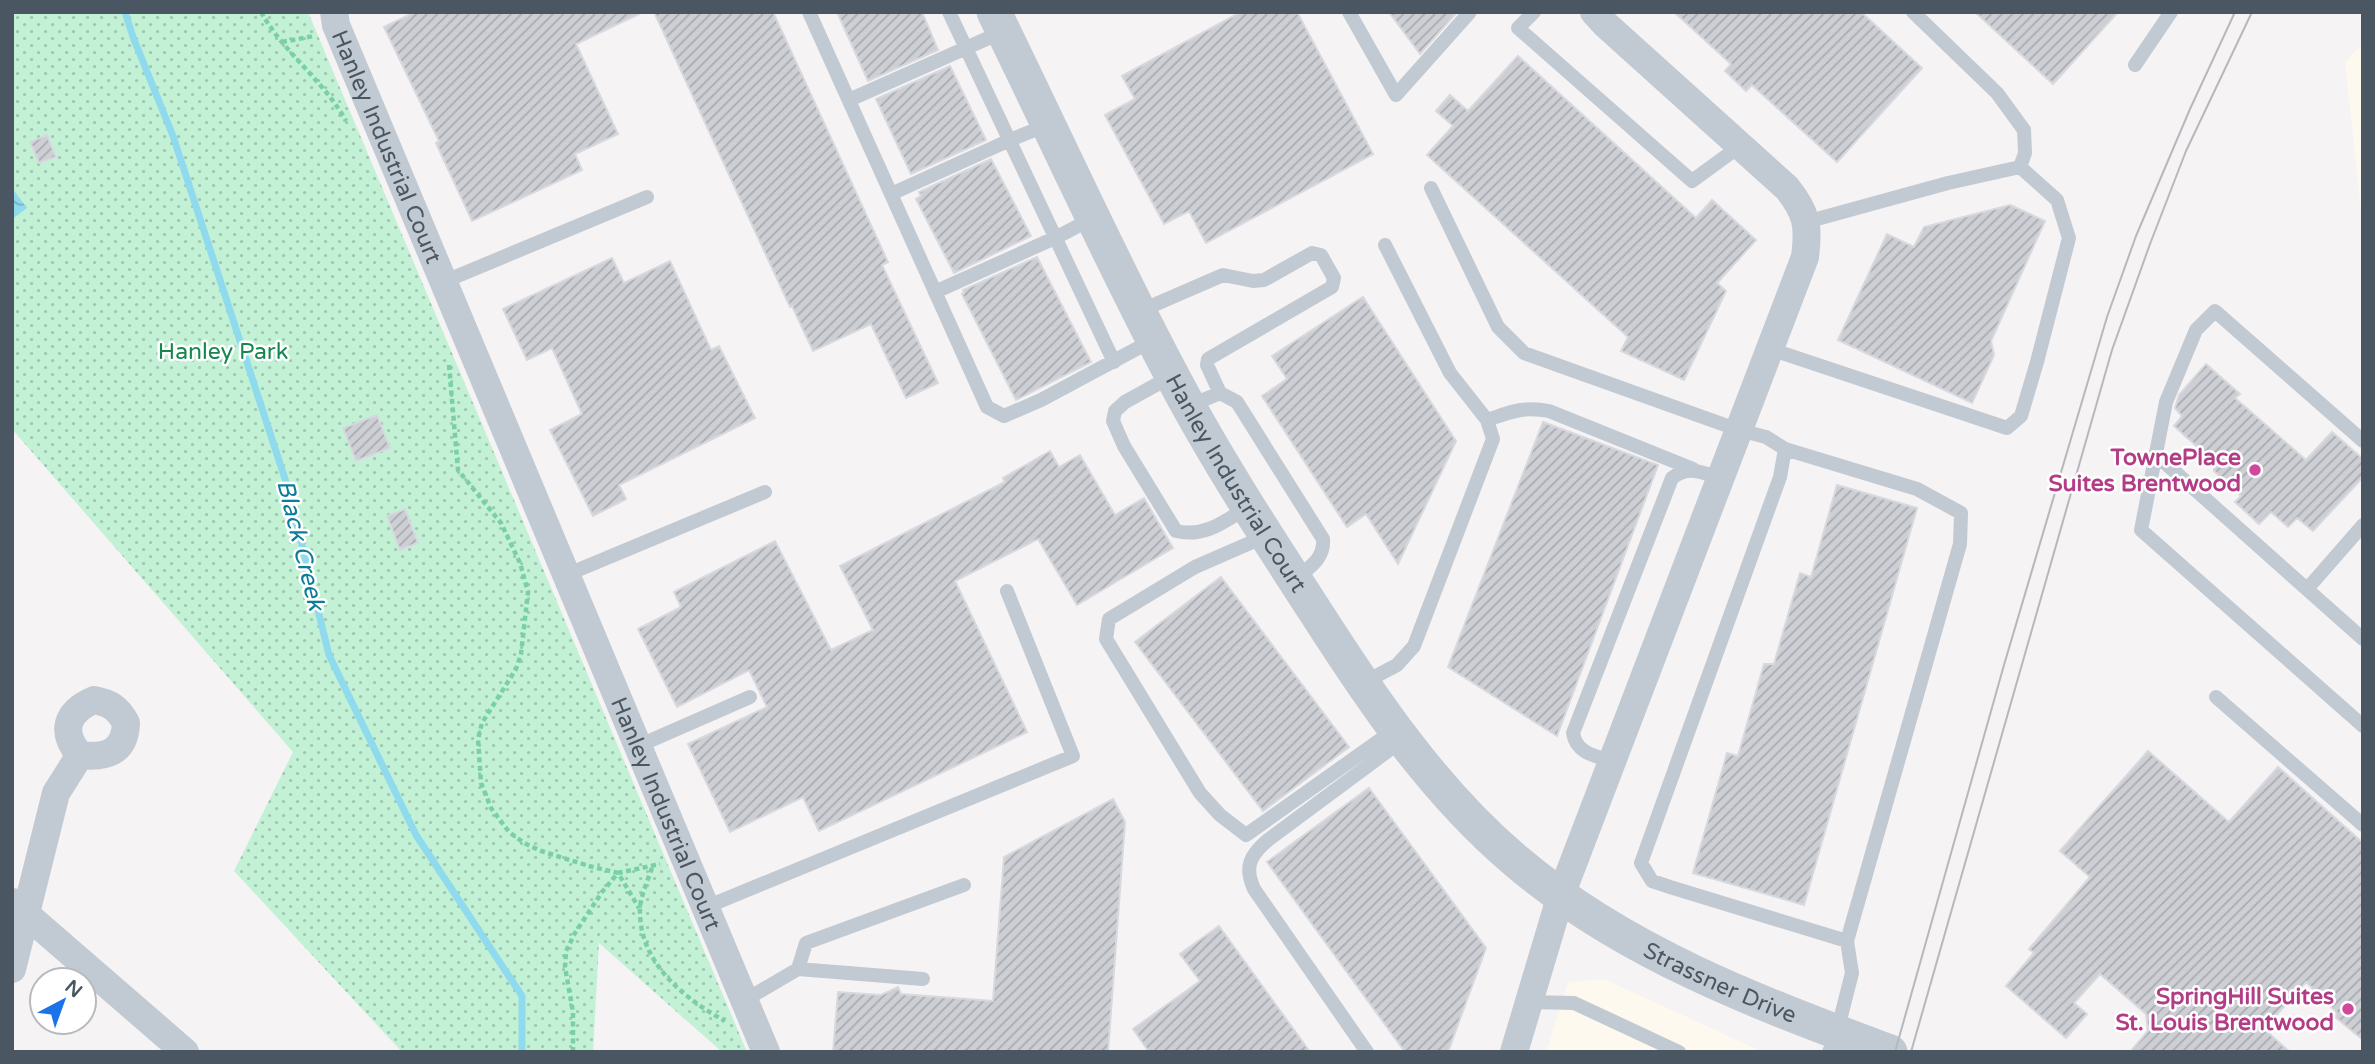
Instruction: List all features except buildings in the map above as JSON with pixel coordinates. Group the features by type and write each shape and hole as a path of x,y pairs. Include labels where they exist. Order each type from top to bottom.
{"street":[{"path":"1514,1052 1561,895 1805,257 1808,233 1798,202 1787,188 1594,12"},
{"name":"Hanley Industrial Court","path":"335,19 762,1042"},
{"name":"Hanley Industrial Court","path":"999,22 1172,376 1205,400 1257,522 1363,683 1400,734 1472,820 1516,861 1561,895"},
{"path":"12,970 20,908 56,793 80,755"},
{"name":"Strassner Drive","path":"1561,895 1618,933 1833,1042 1890,1052"},
{"path":"20,908 185,1052"}],"lane":[{"path":"809,12 987,407 1004,416 1114,362 1147,326 1223,275 1253,281 1264,280 1312,253 1321,255 1334,278 1332,287 1208,359 1207,365 1205,400 1237,402 1324,539 1321,556 1295,580"},
{"path":"949,12 1114,362"},
{"path":"1349,12 1396,94 1470,12"},
{"path":"1535,12 1518,28 1692,181 1740,146"},
{"path":"1913,12 1997,93 2024,130 2025,153 2020,167"},
{"path":"2135,65 2171,12"},
{"path":"849,100 965,47 999,22"},
{"path":"891,194 1049,125"},
{"path":"1806,222 1948,183 2020,167"},
{"path":"1770,349 2007,428 2021,415 2069,237 2057,200 2020,167"},
{"path":"1431,188 1498,327 1524,353 1739,430 1766,437 1785,449 1917,489 1961,513 1960,544 1847,941 1852,973 1833,1042"},
{"name":"Hanley Industrial Court","path":"443,282 646,197"},
{"path":"935,292 1057,237 1094,217"},
{"path":"1363,683 1397,665 1414,646 1493,439 1487,420 1451,373 1385,246"},
{"path":"2363,441 2215,311 2196,330 2166,402 2141,530 2363,726"},
{"path":"1172,376 1125,402 1115,411 1114,421 1124,446 1177,531 1199,533 1214,528 1257,522"},
{"path":"1487,420 1520,409 1549,411 1720,478"},
{"path":"1785,449 1780,477 1641,863 1652,881 1847,941"},
{"path":"2155,454 2363,639"},
{"path":"1612,761 1581,749 1575,744 1573,733 1672,478 1679,472 1693,469"},
{"path":"566,576 765,492"},
{"path":"1257,522 1195,567 1110,618 1106,639 1200,793 1220,815 1246,835 1400,734"},
{"path":"2308,588 2363,525"},
{"path":"706,907 1073,756 1007,591"},
{"path":"638,746 750,697"},
{"path":"2216,697 2363,825"},
{"path":"1367,1052 1254,889 1249,879 1248,863 1268,840 1400,734"},
{"path":"798,969 806,943 964,885"},
{"path":"745,1000 798,969 923,979"},
{"path":"1529,1002 1574,1003 1679,1052"}],"path":[{"path":"261,12 281,42 333,100 350,131"},
{"path":"281,42 317,35 335,19"},
{"path":"444,355 450,367 458,470 501,523 520,564 528,592 521,654 516,669 482,723 478,739 481,783 491,808 509,832 524,843 553,855 618,873 652,868 684,855"},
{"path":"639,908 652,868"},
{"path":"618,873 639,908 646,945 668,980 702,1009 762,1042"},
{"path":"573,1052 573,1012 565,967 566,951 602,892 618,873"}],"shaded area":[{"path":"2363,43 2363,228 2345,62"},
{"path":"1604,979 1763,1052 1546,1052 1568,982"}],"green space":[{"name":"Hanley Park","path":"12,12 308,12 747,1052 722,1052 599,943 593,1052 402,1052 234,871 293,752 12,429"}],"water":[{"path":"12,188 27,208 12,219"}],"waterway":[{"name":"Black Creek","path":"125,12 173,136 288,488 329,655 416,835 522,996 522,1052"}],"tram line":[{"path":"1895,1052 2004,665 2107,317 2136,236 2235,12"},
{"path":"1911,1052 2112,350 2186,151 2252,12"}],"place":[{"name":"TownePlace Suites Brentwood","path":"2255,470"},
{"name":"SpringHill Suites St. Louis Brentwood","path":"2348,1009"}]}
